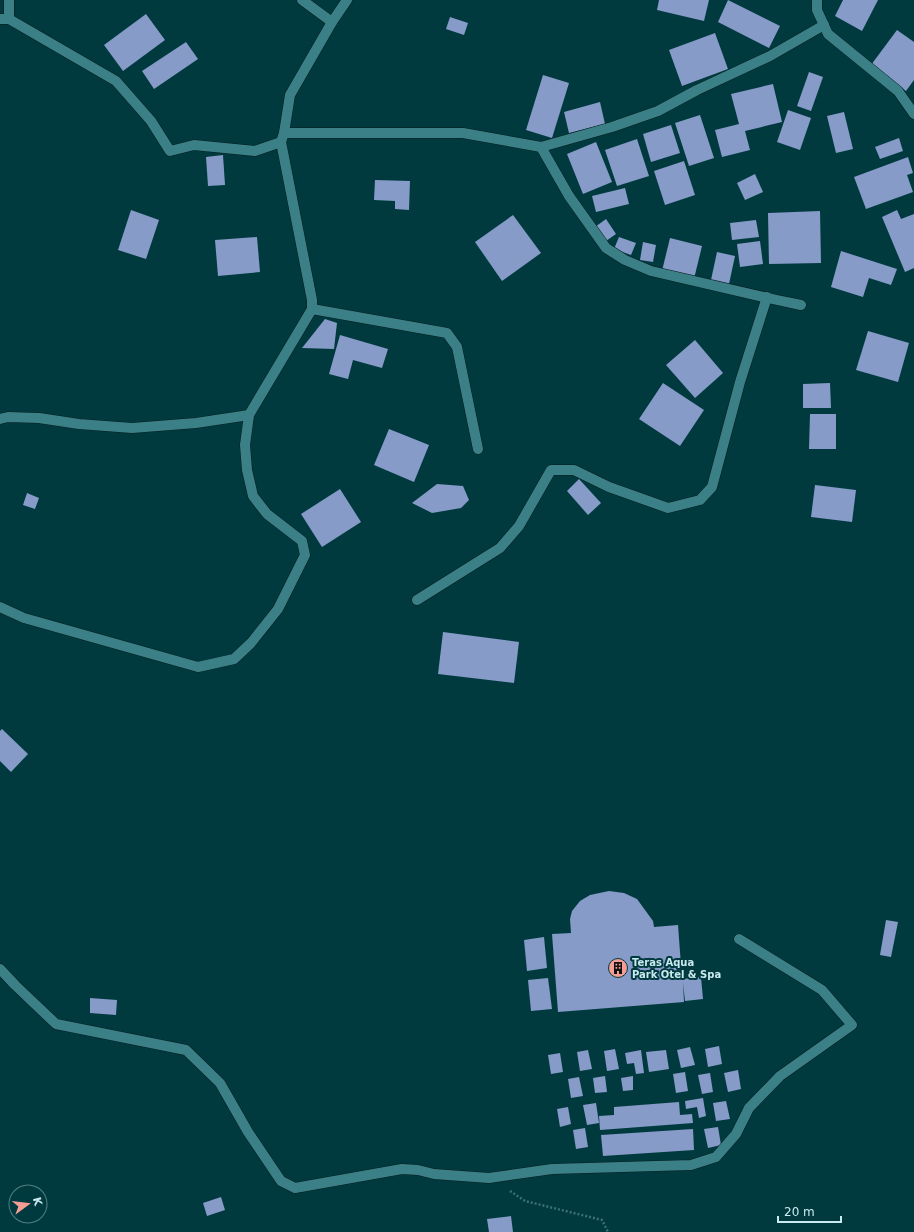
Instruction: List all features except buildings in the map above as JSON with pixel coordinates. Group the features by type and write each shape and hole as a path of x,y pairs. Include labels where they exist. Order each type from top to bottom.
{"street":[{"path":"9,0 4,19 116,81 151,121 170,151 194,146 255,151 283,138 463,133 541,147 612,127 658,111 697,90 770,56 824,25"},
{"path":"302,0 332,22"},
{"path":"0,607 24,618 198,666 234,659 251,643 278,608 305,555 302,541 267,514 253,496 247,470 245,445 249,415 312,309 312,300 283,138 290,95 332,22 347,0"},
{"path":"817,0 817,10 828,34 898,91 914,114"},
{"path":"541,147 569,196 606,248 625,260 651,270 801,305"},
{"path":"417,600 500,548 519,526 551,470 574,470 610,487 668,508 700,500 712,488 740,382 767,297"},
{"path":"312,309 447,333 457,346 478,449"},
{"path":"0,419 8,417 38,418 79,424 132,428 196,424 249,415"},
{"path":"0,969 56,1024 186,1050 220,1083 248,1132 280,1181 295,1188 402,1169 418,1170 434,1174 489,1178 552,1169 582,1167 691,1165 716,1158 736,1134 749,1108 780,1076 852,1025 822,990 739,939"}],"path":[{"path":"489,1178 524,1201 602,1220 608,1232"}],"place":[{"name":"Teras Aqua Park Otel & Spa","path":"618,968"}]}
